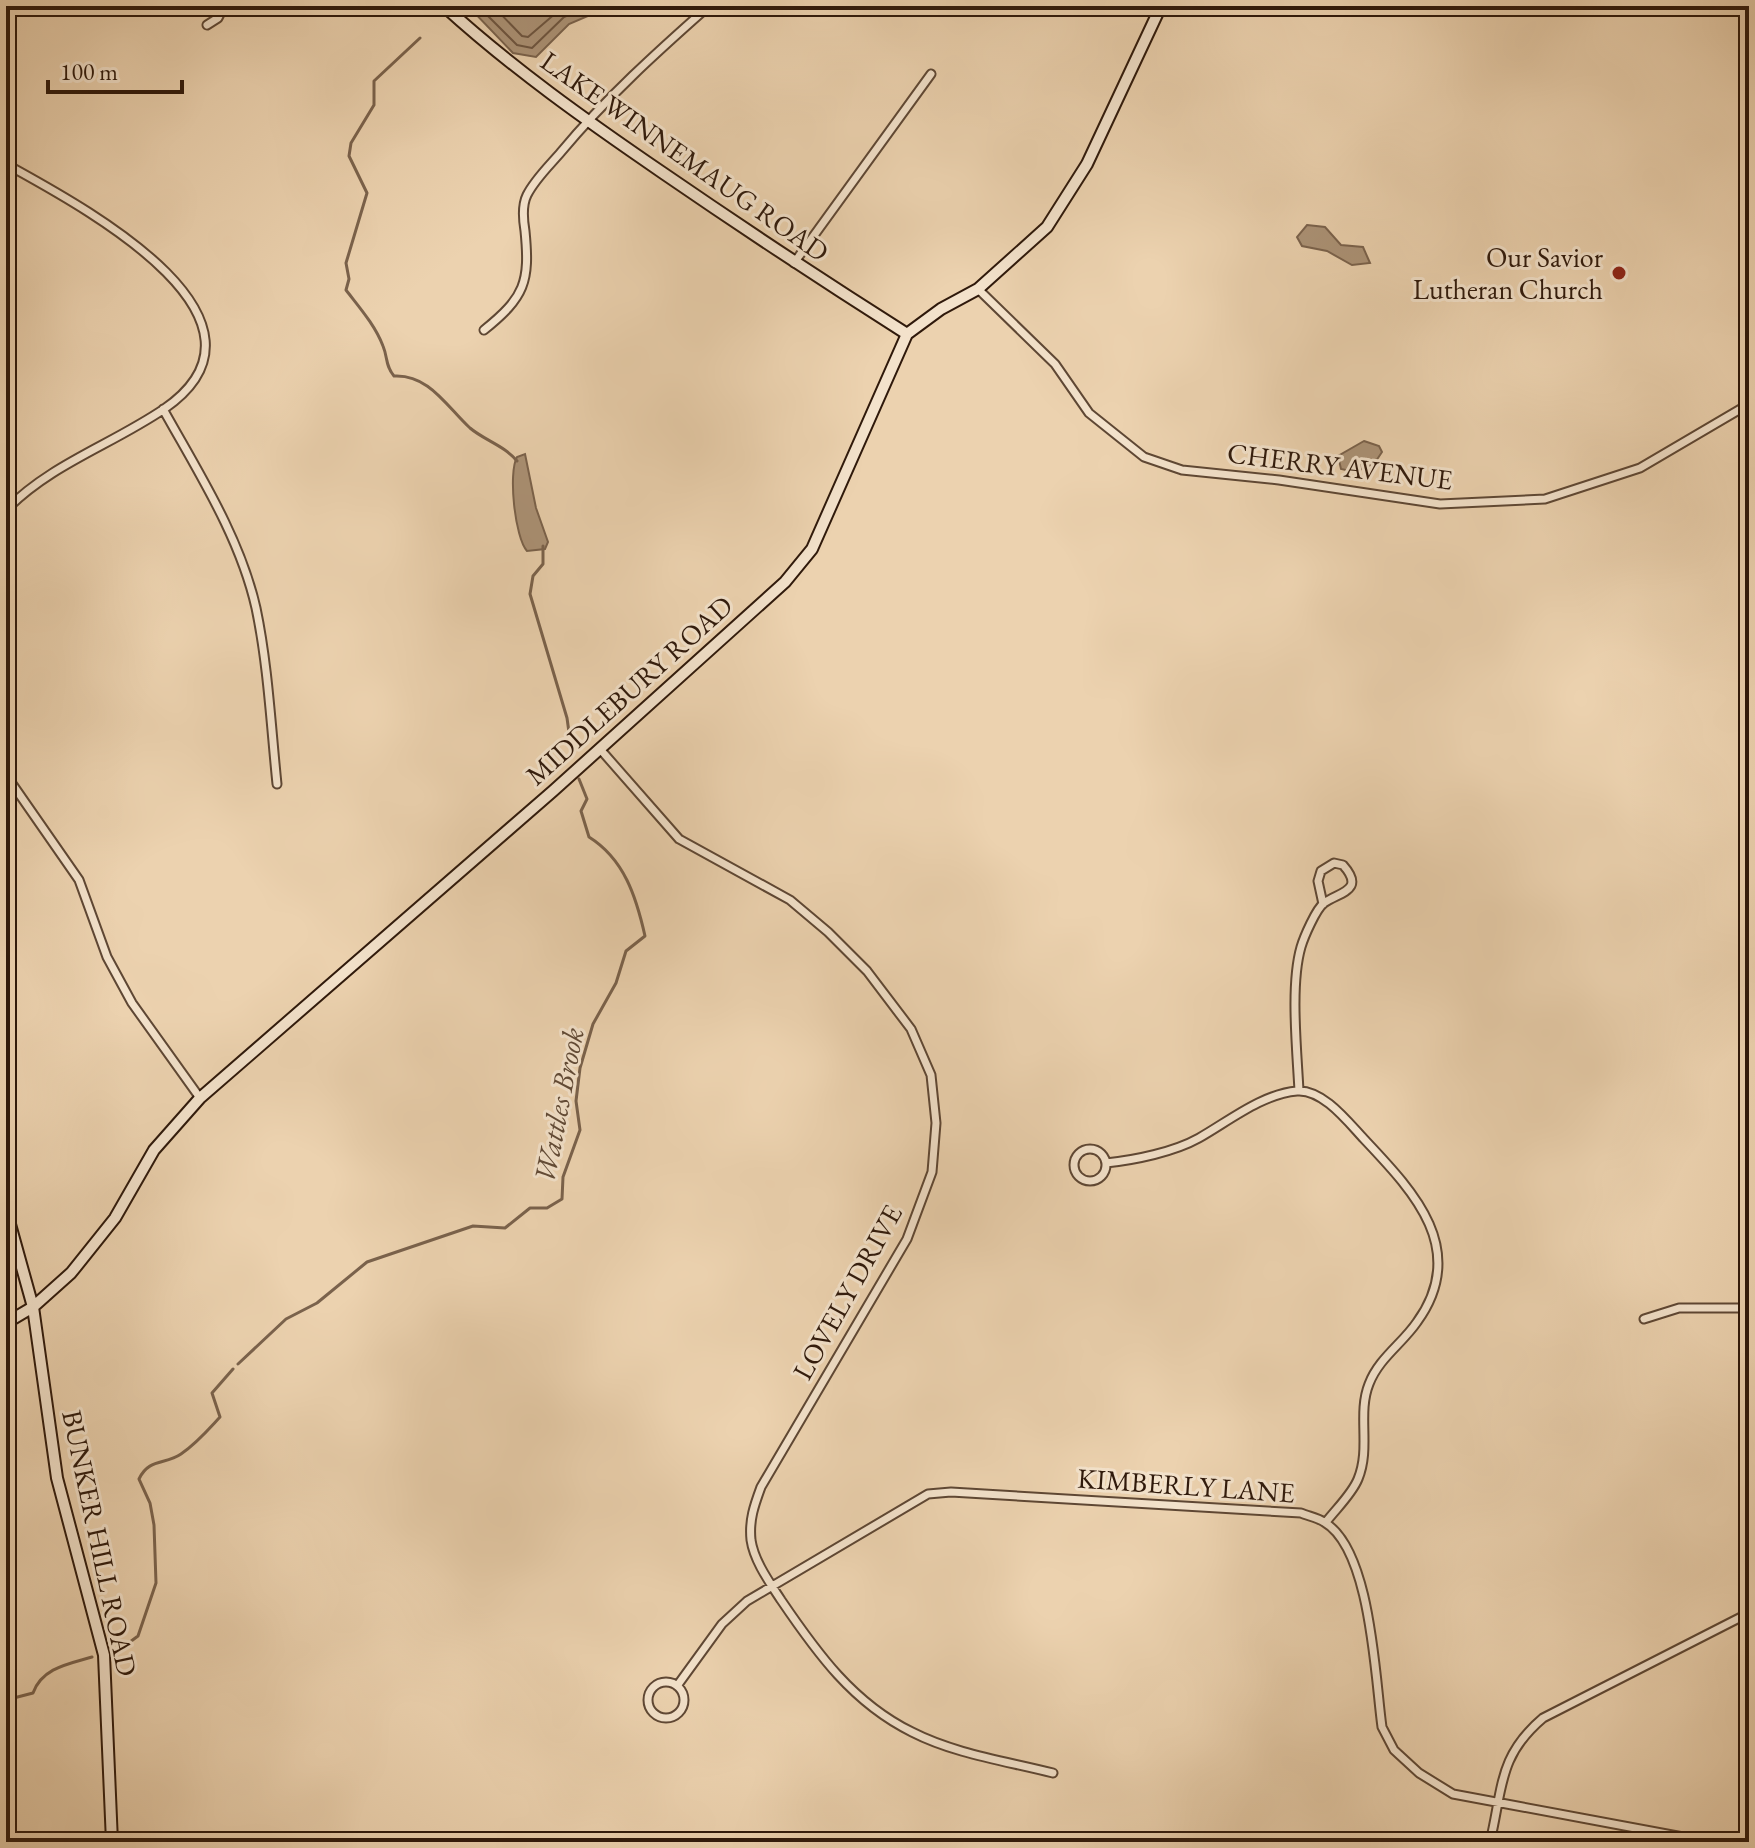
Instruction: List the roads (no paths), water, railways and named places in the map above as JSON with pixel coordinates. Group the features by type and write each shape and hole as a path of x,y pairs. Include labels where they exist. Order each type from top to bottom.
{"street":[{"path":"207,25 222,14 224,6"},
{"name":"LAKE WINNEMAUG ROAD","path":"444,6 485,44 587,121 794,263 907,334"},
{"path":"484,330 509,309 525,282 529,266 523,218 526,197 587,121 709,6"},
{"path":"907,334 978,289 1047,227 1087,164 1161,6"},
{"path":"794,263 931,74"},
{"path":"6,164 76,203 131,242 178,282 200,318 206,349 189,388 163,409 70,460 24,492 6,510"},
{"name":"CHERRY AVENUE","path":"978,289 1055,364 1089,413 1144,457 1182,470 1280,480 1440,504 1545,499 1640,468 1749,404"},
{"name":"MIDDLEBURY ROAD","path":"6,1323 33,1307 71,1273 95,1245 154,1150 200,1098 600,749 785,582 812,549 907,334"},
{"path":"163,409 216,504 242,562 255,607 277,784"},
{"name":"LOVELY DRIVE","path":"600,749 679,839 790,900 828,932 867,971 911,1029 931,1075 936,1123 932,1172 907,1239 761,1487 750,1517 751,1543 772,1586 816,1652 847,1686 880,1715 952,1748 1053,1773"},
{"path":"6,775 79,880 107,957 132,1003 200,1098"},
{"path":"1299,1091 1296,1010 1301,947 1323,904 1347,891 1352,884 1351,873 1343,865 1334,863 1321,871 1318,881 1323,904"},
{"path":"1106,1163 1196,1140 1263,1102 1299,1091 1322,1099 1332,1107 1414,1193 1429,1220 1436,1247 1436,1275 1429,1300 1417,1323 1379,1364 1369,1382 1364,1400 1363,1460 1358,1481 1326,1522"},
{"path":"1088,1148 1098,1150 1106,1163 1099,1178 1089,1181 1078,1177 1073,1167 1079,1152 1088,1148"},
{"name":"BUNKER HILL ROAD","path":"6,1210 33,1307 57,1478 104,1655 112,1842"},
{"path":"1644,1319 1679,1308 1749,1308"},
{"name":"KIMBERLY LANE","path":"677,1686 722,1624 772,1586 928,1494 951,1492 1274,1509 1326,1522 1348,1548 1359,1575 1382,1727 1394,1750 1419,1773 1453,1794 1499,1806 1710,1842"},
{"path":"1490,1842 1509,1756 1521,1736 1543,1718 1749,1613"},
{"name":"KIMBERLY LANE","path":"667,1682 677,1686 684,1700 678,1714 663,1718 653,1713 649,1698 654,1688 667,1682"}],"water":[{"path":"468,6 611,6 569,24 536,57 513,53"},
{"path":"1307,225 1325,227 1341,245 1363,247 1370,263 1352,265 1327,251 1302,246 1297,237"},
{"path":"1364,441 1379,446 1382,452 1374,464 1355,472 1341,469 1338,456"},
{"path":"525,454 536,508 548,542 545,549 527,551 516,520 514,465 517,457"}],"waterway":[{"name":"Wattles Brook","path":"420,38 374,81 374,105 351,143 349,156 367,193 346,263 349,279 346,290 376,331 394,376 417,380 427,386 470,428 507,451 517,461"},
{"name":"Wattles Brook","path":"543,546 543,564 533,576 530,594 567,718 572,754"},
{"name":"Wattles Brook","path":"238,1364 286,1319 317,1303 367,1262 473,1226 505,1228 530,1208 547,1208 562,1199 563,1177 580,1130 576,1101 580,1068 593,1024 616,983 626,951 645,936 620,867 589,837 581,811 587,799 579,779"},
{"name":"Wattles Brook","path":"115,1653 138,1636 156,1583 154,1525 150,1503 139,1479 152,1465 187,1450 220,1417 212,1393 233,1369"},
{"name":"Wattles Brook","path":"6,1700 33,1693 49,1672 92,1657"}],"place":[{"name":"Our Savior Lutheran Church","path":"1619,273"}]}
